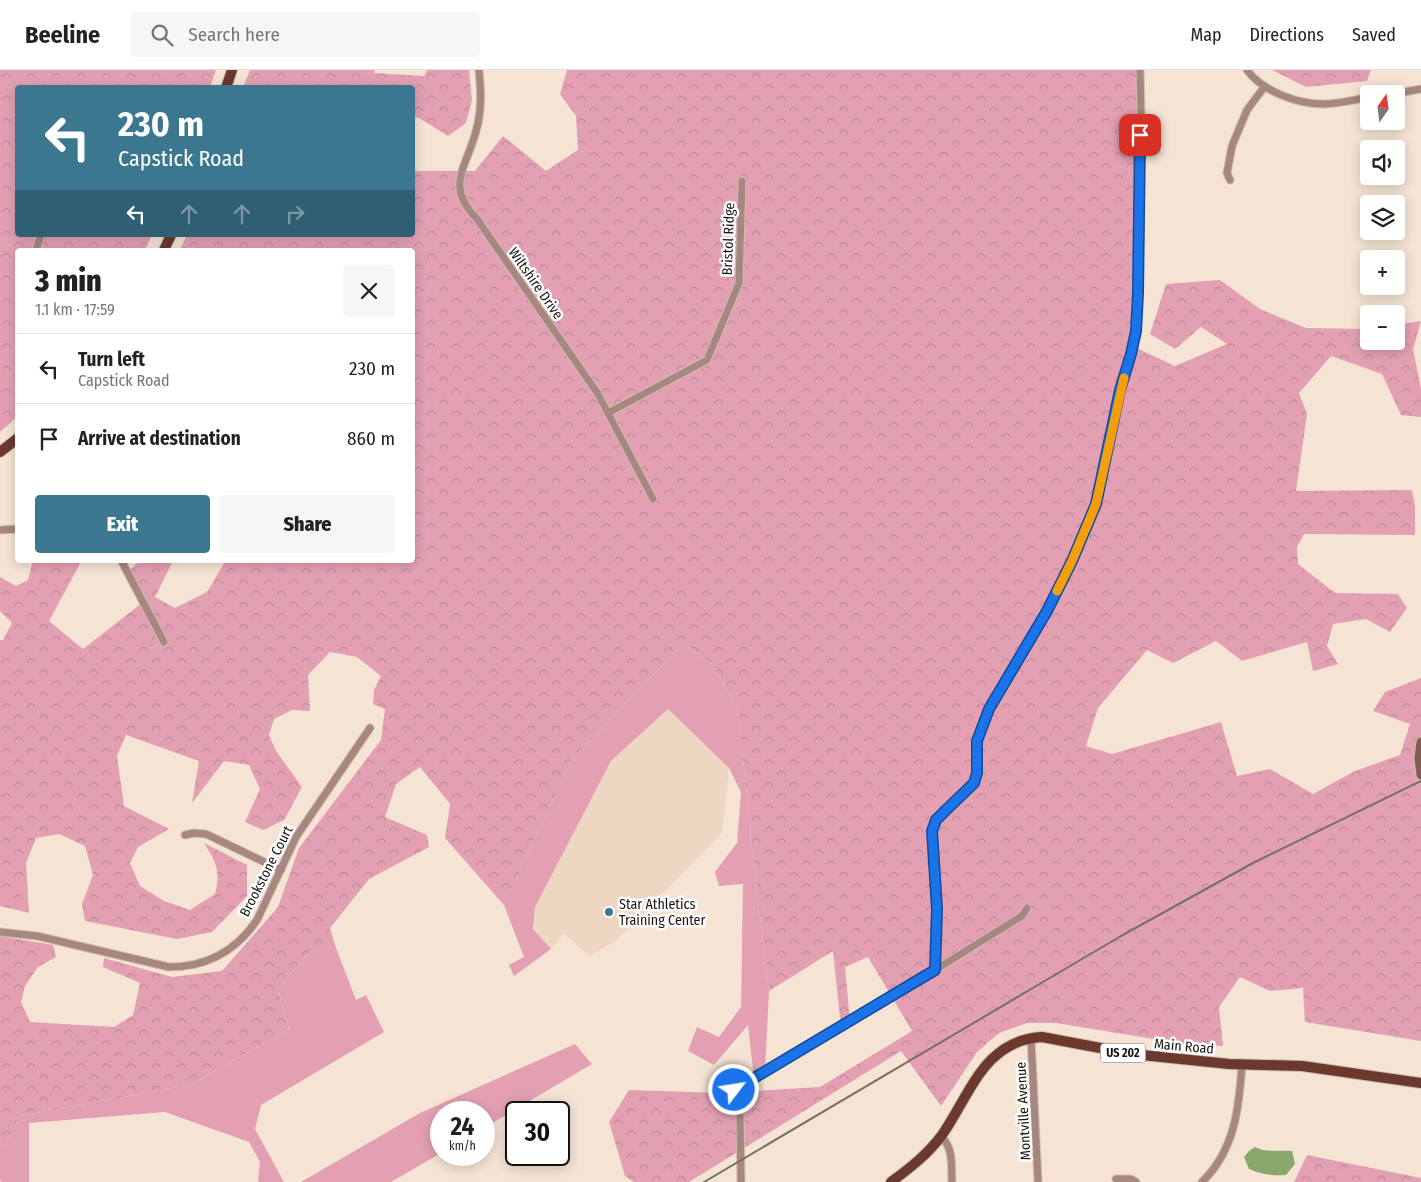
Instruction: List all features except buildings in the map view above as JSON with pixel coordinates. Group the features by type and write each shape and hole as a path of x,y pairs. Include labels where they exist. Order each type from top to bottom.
{"main road":[{"path":"227,85 232,70"},
{"path":"0,452 15,440"},
{"name":"Main Road","path":"891,1182 921,1159 941,1136 970,1087 985,1066 1009,1046 1031,1038 1042,1037 1132,1054 1242,1064 1302,1066 1421,1083"}],"street":[{"name":"Wiltshire Drive","path":"479,70 480,114 471,149 460,175 462,198 598,394 653,499"},
{"path":"935,970 937,909 932,831 936,820 974,783 977,773 977,741 989,709 1047,611 1072,561 1096,504 1120,390 1131,354 1136,331 1138,293 1140,70"},
{"path":"1247,70 1273,92 1298,102 1323,104 1360,98"},
{"path":"1230,180 1227,173 1232,146 1246,110 1265,86"},
{"path":"1405,92 1421,89"},
{"name":"Bristol Ridge","path":"608,412 707,360 739,283 742,181"},
{"path":"0,530 15,529"},
{"path":"124,563 164,642"},
{"name":"Brookstone Court","path":"0,932 37,936 158,966 192,966 221,955 242,940 257,920 296,837 370,728"},
{"path":"1421,742 1419,758 1421,775"},
{"path":"185,835 194,832 206,834 281,870"},
{"path":"741,1182 740,1115 736,1106 726,1094 935,970 1022,916 1027,908"},
{"name":"Montville Avenue","path":"1031,1038 1038,1182"},
{"path":"1202,1182 1220,1160 1232,1134 1240,1101 1242,1064"},
{"path":"941,1136 947,1142 951,1151 952,1182"},
{"path":"1208,1176 1215,1182"},
{"path":"1116,1178 1131,1179 1136,1182"}],"shaded area":[{"path":"668,709 729,768 722,833 617,940 589,956 564,933 551,949 533,929 535,907 611,761"},
{"path":"1255,1147 1268,1151 1292,1151 1295,1164 1286,1175 1267,1174 1249,1169 1244,1157"}],"green space":[{"path":"0,70 216,70 211,85 15,85 15,237 151,237 146,248 15,248 15,419 0,432"},
{"path":"250,70 375,70 374,73 424,76 427,70 469,70 472,100 466,123 448,136 415,117 415,85 244,85"},
{"path":"567,70 1138,70 1140,101 1130,345 1175,366 1227,344 1201,327 1175,349 1150,334 1166,284 1220,280 1260,309 1306,328 1360,329 1360,350 1405,350 1405,324 1421,321 1413,349 1421,389 1421,417 1401,415 1382,374 1331,356 1299,393 1307,414 1296,491 1412,490 1415,506 1415,535 1304,534 1297,547 1298,564 1335,593 1398,594 1407,608 1390,632 1366,619 1333,624 1327,646 1338,664 1313,671 1307,642 1242,661 1216,641 1173,663 1147,650 1098,708 1086,746 1112,754 1221,722 1237,776 1270,769 1313,794 1355,771 1400,755 1410,724 1373,711 1385,692 1421,678 1421,1041 1305,1022 1303,988 1270,991 1240,977 1219,1007 1223,1046 1184,1044 1056,1023 1027,1023 999,1033 977,1052 941,1106 901,1051 689,1182 634,1182 625,1176 609,1122 629,1090 723,1093 820,1087 912,1031 868,957 845,967 850,1021 841,1027 833,951 769,991 737,706 710,662 683,644 572,759 504,905 445,838 450,804 420,767 396,784 385,817 427,835 429,847 369,879 330,928 336,948 312,951 287,977 279,994 289,1029 190,1085 20,1116 5,1145 0,1146 0,936 53,945 56,957 38,967 25,986 21,1002 30,1022 114,1027 133,1015 140,983 103,967 104,958 172,977 222,971 278,907 299,848 381,740 385,709 373,704 374,690 381,676 357,657 330,652 308,675 310,711 292,710 274,719 269,735 276,751 302,787 284,820 263,830 245,822 260,789 249,765 224,761 192,803 199,761 126,735 117,756 124,806 169,829 138,847 130,863 140,886 164,901 190,910 215,894 217,886 216,867 204,843 247,865 247,896 212,932 177,939 85,921 82,904 93,875 85,846 59,834 36,838 26,863 29,913 0,906 0,640 3,640 12,623 0,611 0,577 16,586 28,580 32,563 80,563 49,621 83,649 142,603 128,572 137,563 172,563 155,597 175,608 207,592 224,563 415,563 415,248 181,248 186,237 415,237 415,170 475,171 503,136 546,171 578,150 576,116 560,94"},
{"path":"1272,70 1371,70 1367,81 1306,87"},
{"path":"683,644 710,662 737,706 769,991 765,1072 754,1079 748,1025 714,1065 688,1051 697,1027 719,1037 741,1007 743,884 719,886 715,872 737,843 741,792 729,768 668,709 611,761 535,907 533,929 551,949 514,976 509,965 524,957 504,905 572,759"},
{"path":"336,948 356,1000 366,995 384,1032 261,1105 255,1129 284,1182 258,1182 260,1162 249,1142 165,1112 29,1123 29,1182 1,1182 0,1146 5,1145 20,1116 190,1085 289,1029 279,994 287,977 312,951"},
{"path":"575,1044 592,1064 530,1101 505,1101 505,1116 495,1121 495,1101 447,1101"},
{"path":"430,1109 430,1159 391,1182 301,1182"},
{"path":"1307,1155 1421,1178 1421,1182 1294,1182"}],"railway":[{"path":"704,1182 1121,936 1253,863 1421,781"}],"slow traffic":[{"path":"1057,591 1096,504 1124,378"}],"place":[{"name":"Star Athletics Training Center","path":"609,912"}],"route":[{"path":"734,1090 935,970 937,909 932,831 936,820 974,783 977,773 977,741 989,709 1047,611 1072,561 1096,504 1120,390 1136,331 1138,312 1140,135"}]}
